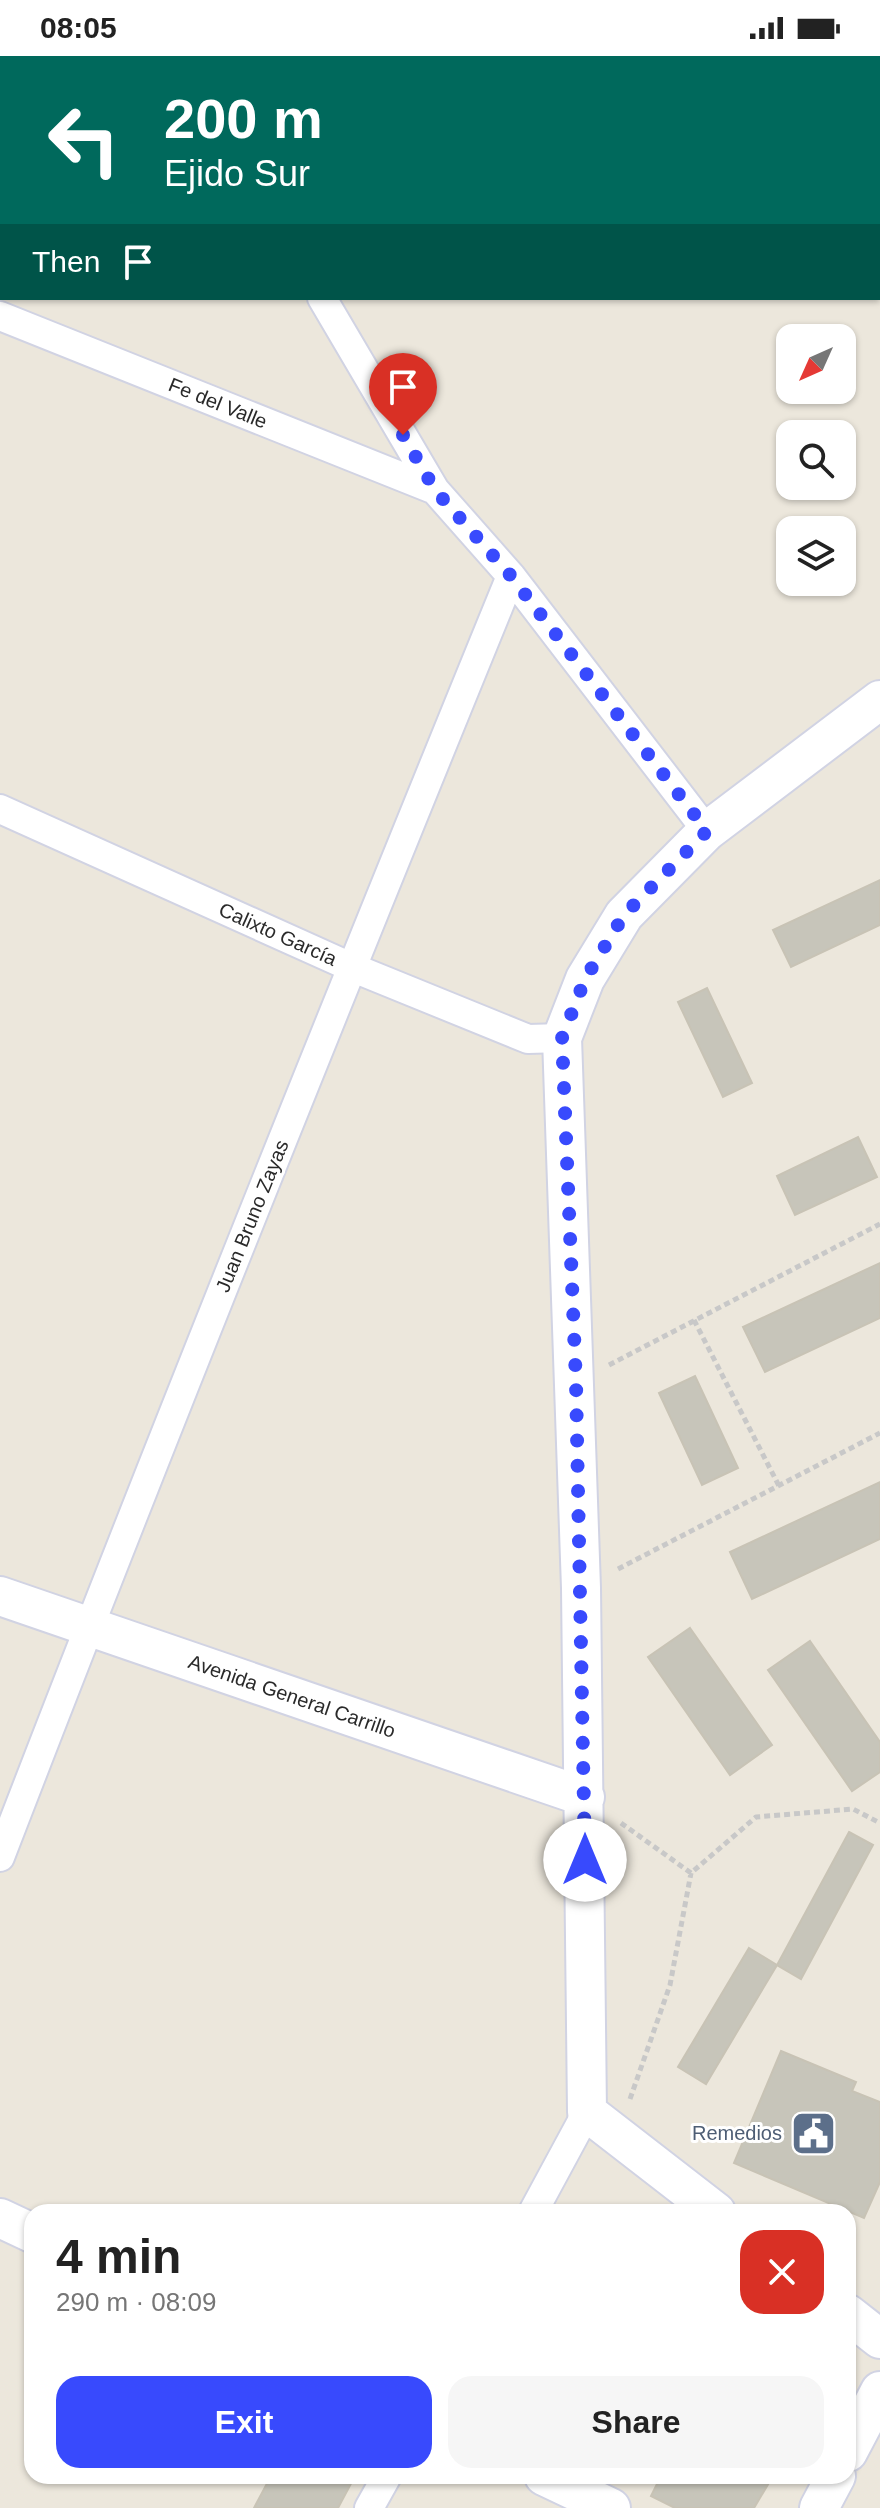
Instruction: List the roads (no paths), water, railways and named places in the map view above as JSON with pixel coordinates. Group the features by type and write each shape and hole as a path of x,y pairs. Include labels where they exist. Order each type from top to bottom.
{"street":[{"path":"323,300 435,490 511,576 707,831"},
{"name":"Fe del Valle","path":"3,314 435,490"},
{"name":"Juan Bruno Zayas","path":"0,1857 351,967 511,576"},
{"path":"537,2204 587,2112 581,1588 562,1038 585,979 624,915 707,831 880,700"},
{"name":"Calixto García","path":"0,809 351,967 528,1039 562,1038"},
{"name":"Avenida General Carrillo","path":"0,1596 585,1797"},
{"path":"587,2112 706,2204"},
{"path":"0,2218 24,2229"},
{"path":"856,2320 880,2339"},
{"path":"856,2437 880,2391"},
{"path":"369,2508 382,2484"},
{"path":"561,2484 611,2508"},
{"path":"819,2508 832,2484"}],"place":[{"name":"Remedios","path":"813,2133"}]}
